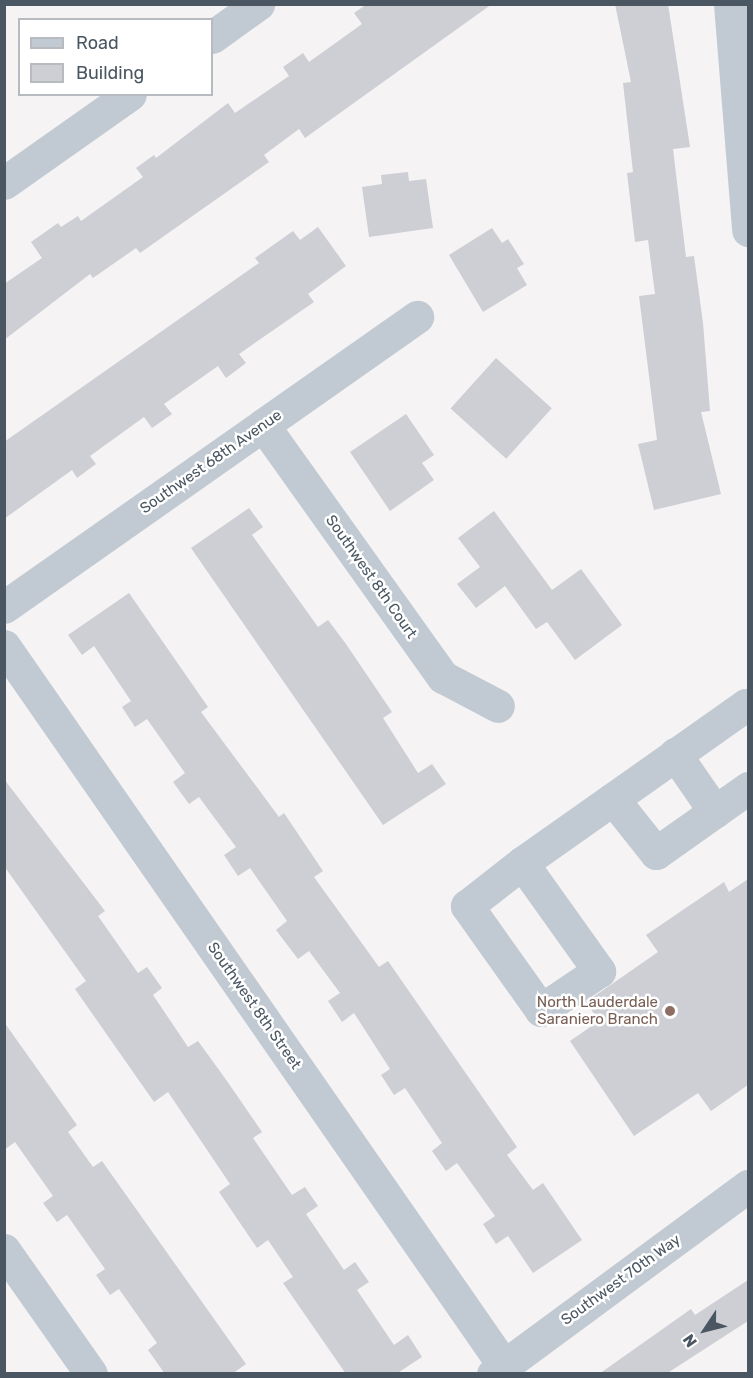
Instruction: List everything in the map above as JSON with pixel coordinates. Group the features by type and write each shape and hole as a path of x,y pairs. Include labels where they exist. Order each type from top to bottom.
{"street":[{"path":"213,36 258,4"},
{"path":"730,4 748,230"},
{"path":"4,183 127,96"},
{"name":"Southwest 68th Avenue","path":"4,607 417,317"},
{"name":"Southwest 8th Court","path":"263,425 443,677 498,706"},
{"name":"Southwest 8th Street","path":"4,646 499,1370"},
{"path":"522,863 746,705 748,710"},
{"path":"675,754 715,812"},
{"path":"613,799 656,853 748,788"},
{"name":"Southwest 70th Way","path":"499,1370 748,1186"},
{"path":"4,1250 91,1374"}],"building":[{"path":"367,4 492,4 305,138 299,129 264,155 269,162 140,253 136,248 93,278 90,274 4,340 4,284 42,258 31,242 58,223 61,227 78,216 81,221 143,177 136,168 154,155 156,158 228,103 235,113 289,76 283,67 303,53 309,62 362,24 354,13"},
{"path":"615,4 668,4 690,147 673,149 686,257 694,256 703,323 710,411 701,412 721,494 654,510 638,444 657,440 639,296 655,294 648,240 635,242 627,173 633,172 623,83 631,82"},
{"path":"408,172 409,181 426,179 433,228 369,237 362,187 382,184 381,175"},
{"path":"318,227 346,266 308,294 314,302 239,354 246,363 226,378 218,366 164,404 172,414 152,428 144,417 90,456 96,464 77,478 72,470 4,519 4,442 259,263 255,258 293,231 300,240"},
{"path":"492,228 502,243 508,239 524,264 517,268 527,285 483,312 449,255"},
{"path":"496,358 552,408 506,459 450,409"},
{"path":"406,414 434,455 422,463 434,480 390,511 350,452"},
{"path":"249,508 263,527 252,535 318,627 328,620 346,644 392,712 383,718 418,773 432,764 446,784 383,825 191,548"},
{"path":"494,511 552,590 581,569 622,625 575,660 547,622 536,629 505,586 476,608 457,584 480,567 458,538"},
{"path":"129,593 208,707 201,712 279,817 284,813 323,871 314,877 379,967 388,961 517,1147 507,1155 533,1190 543,1183 582,1240 533,1273 508,1236 496,1244 483,1224 495,1216 457,1163 446,1171 432,1151 442,1143 405,1088 394,1095 381,1075 390,1069 354,1013 342,1022 328,1001 340,993 309,951 298,959 276,930 287,921 250,868 238,876 224,855 236,847 199,797 189,804 173,782 185,773 147,719 135,727 122,707 131,701 94,646 82,655 68,635"},
{"path":"4,779 105,911 98,916 138,973 147,967 162,988 153,995 188,1047 198,1041 227,1081 262,1132 253,1138 292,1195 305,1187 318,1206 306,1214 344,1270 355,1262 369,1282 357,1290 394,1345 408,1335 422,1357 396,1374 346,1374 283,1283 293,1277 268,1240 257,1248 219,1192 230,1184 168,1092 154,1102 75,989 86,981 4,866"},
{"name":"North Lauderdale Saraniero Branch","path":"748,879 748,1085 711,1111 698,1093 634,1136 570,1041 599,1021 586,1002 658,952 646,935 724,882 729,892"},
{"path":"4,1022 77,1125 68,1132 93,1167 102,1161 246,1364 232,1374 165,1374 148,1350 157,1343 119,1289 110,1295 96,1275 105,1269 67,1215 57,1222 43,1203 53,1196 15,1142 4,1150"},
{"path":"748,1280 748,1321 666,1374 599,1374 691,1309 695,1315"}],"place":[{"name":"North Lauderdale Saraniero Branch","path":"670,1011"}]}
